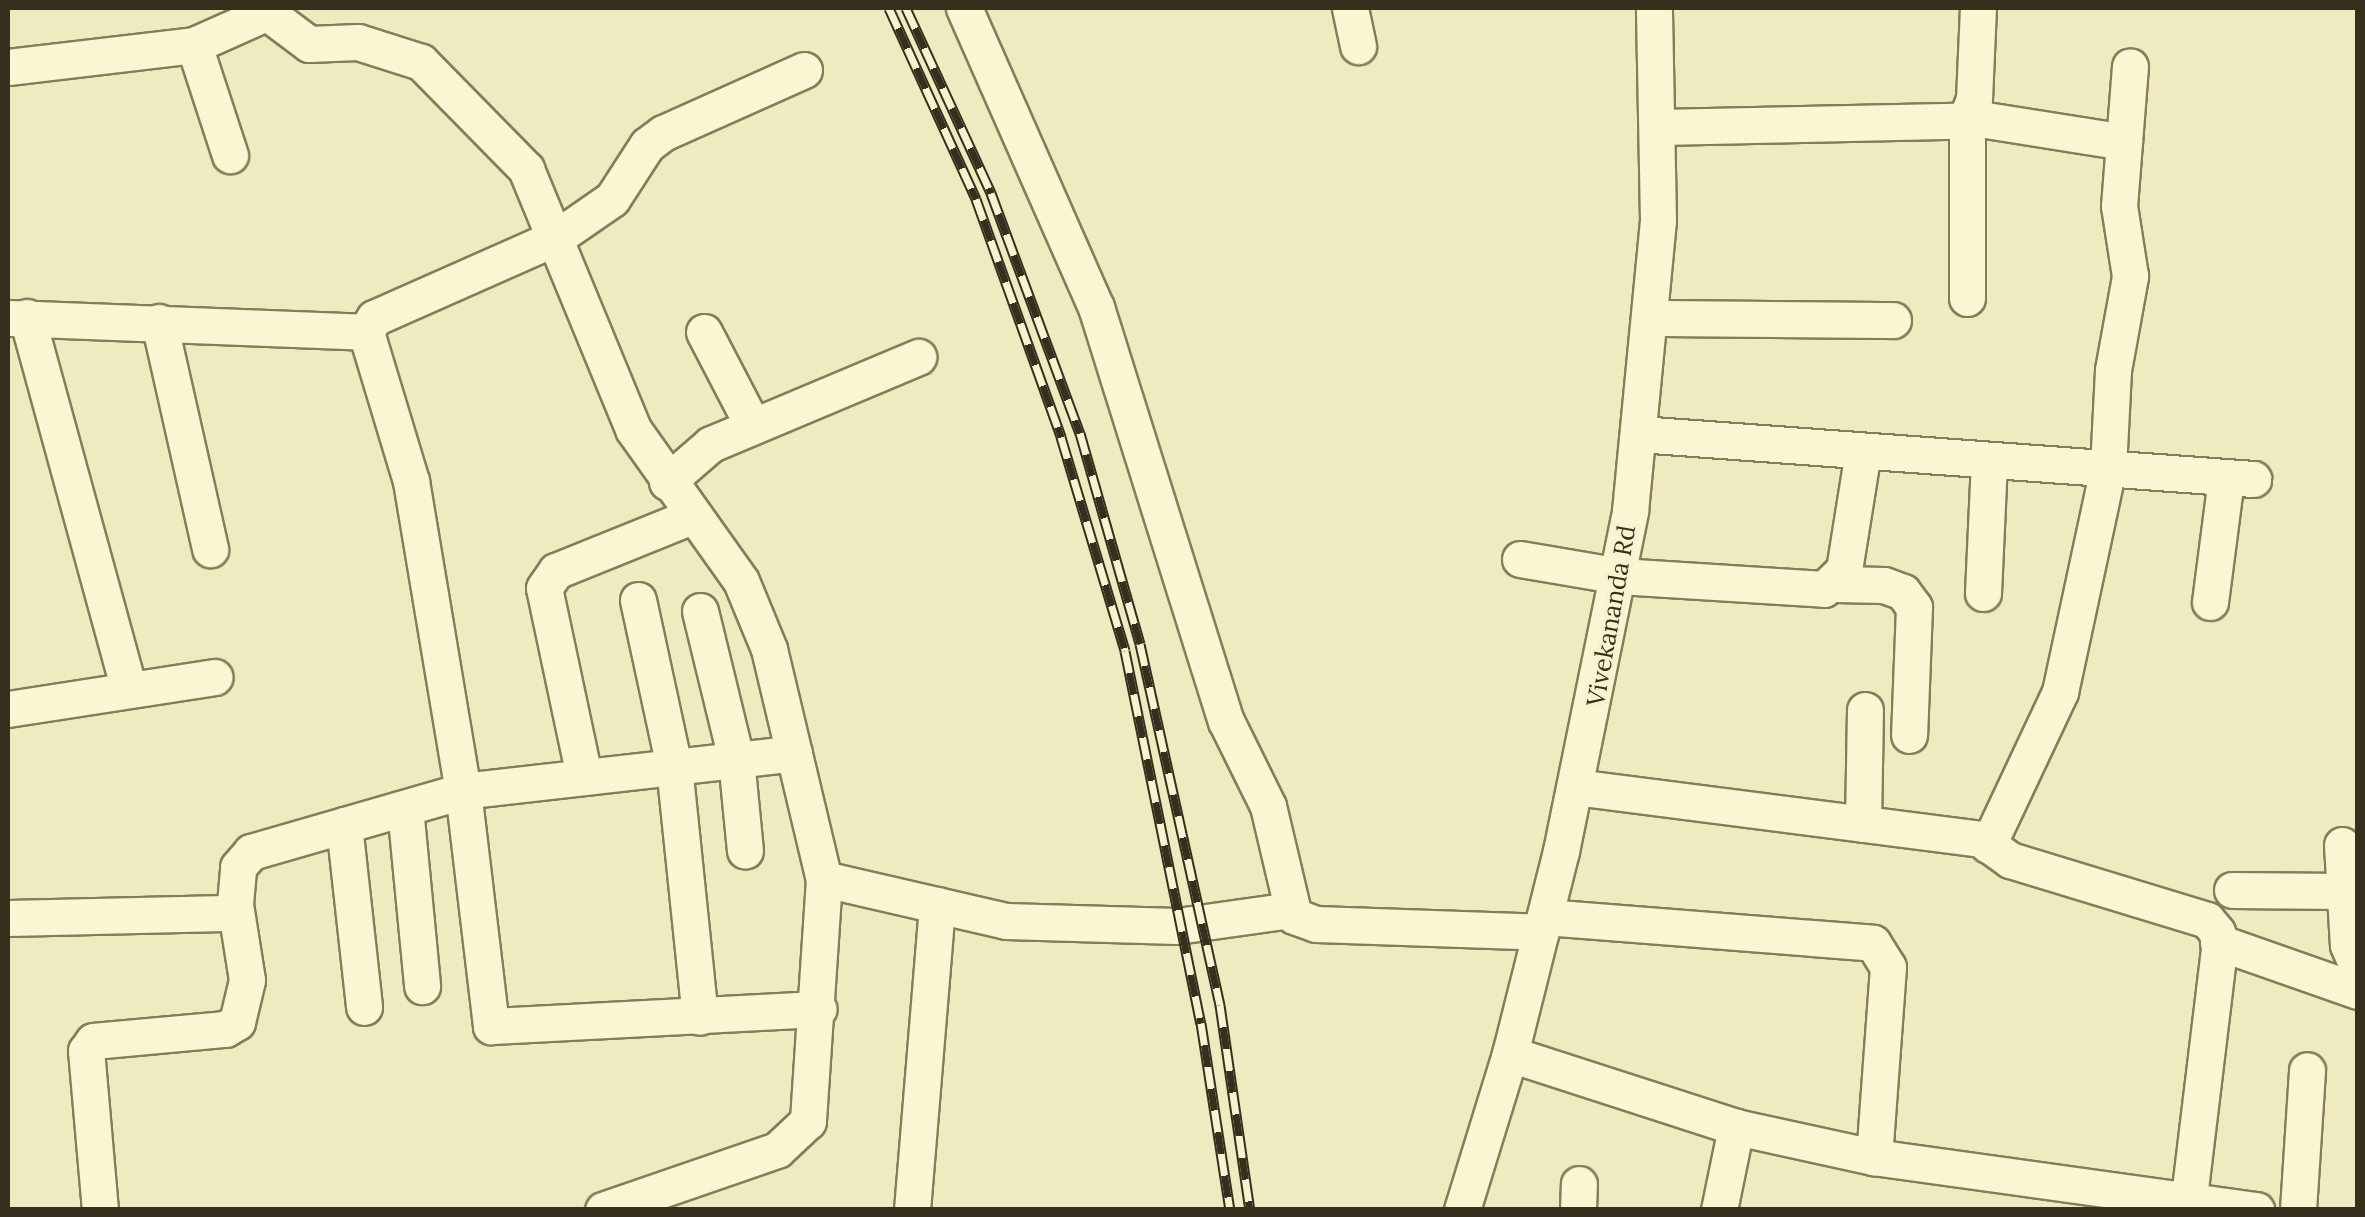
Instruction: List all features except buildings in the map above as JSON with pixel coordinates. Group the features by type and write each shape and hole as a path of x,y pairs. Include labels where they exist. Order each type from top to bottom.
{"street":[{"path":"964,8 1096,307 1226,721 1268,806 1290,910 1301,922 1316,924 1543,924 1873,943 1888,967 1874,1157"},
{"path":"1350,8 1358,46"},
{"name":"Vivekananda Rd","path":"1462,1210 1510,1054 1543,924 1576,787 1619,576 1652,318 1660,128 1654,8"},
{"path":"1966,298 1967,117 1974,99 1978,8"},
{"path":"8,67 194,45 263,10 309,44 374,44 421,62 526,169 558,237 633,429 758,611 824,879 815,1094 796,1138 603,1210"},
{"path":"194,45 230,155"},
{"path":"1988,845 2060,692 2108,469 2114,370 2130,276 2119,206 2130,66"},
{"path":"804,70 663,133 647,145 612,199 558,237 374,318 366,332 411,481 463,791 490,1026 819,1009"},
{"path":"1660,128 1807,120 1937,126 1967,117 2124,142"},
{"path":"129,689 17,318 366,332"},
{"path":"1652,318 1893,320"},
{"path":"159,322 210,549"},
{"path":"704,332 753,426"},
{"path":"667,482 696,452 918,357"},
{"path":"1639,434 2240,478 2210,602"},
{"path":"1836,584 1863,452"},
{"path":"1983,592 1988,461"},
{"path":"584,776 544,588 556,571 692,516"},
{"path":"1520,559 1619,576 1806,589 1836,584 1884,586 1903,592 1914,607 1909,734"},
{"path":"638,600 674,766 700,1017"},
{"path":"700,611 736,759 745,851"},
{"path":"8,709 215,678"},
{"path":"1864,710 1864,824"},
{"path":"100,1210 86,1052 93,1041 225,1030 238,1022 247,980 235,904 238,867 250,852 463,791 794,753"},
{"path":"1576,787 1864,824 1988,845 2010,860 2206,920 2218,942 2190,1197"},
{"path":"405,808 422,986"},
{"path":"344,825 364,1007"},
{"path":"2342,845 2348,945 2358,968"},
{"path":"824,879 1006,921 1177,926 1290,910"},
{"path":"2232,890 2345,891"},
{"path":"8,918 211,915 235,904"},
{"path":"912,1210 937,905"},
{"path":"2218,942 2358,992"},
{"path":"1510,1054 1736,1127 2070,1198 2190,1197 2256,1210"},
{"path":"2298,1210 2307,1070"},
{"path":"1719,1210 1736,1127"}],"railway":[{"path":"889,8 976,199 1061,437 1125,651 1201,1023 1230,1210"},
{"path":"906,8 991,193 1080,433 1140,644 1220,1005 1250,1210"}]}
